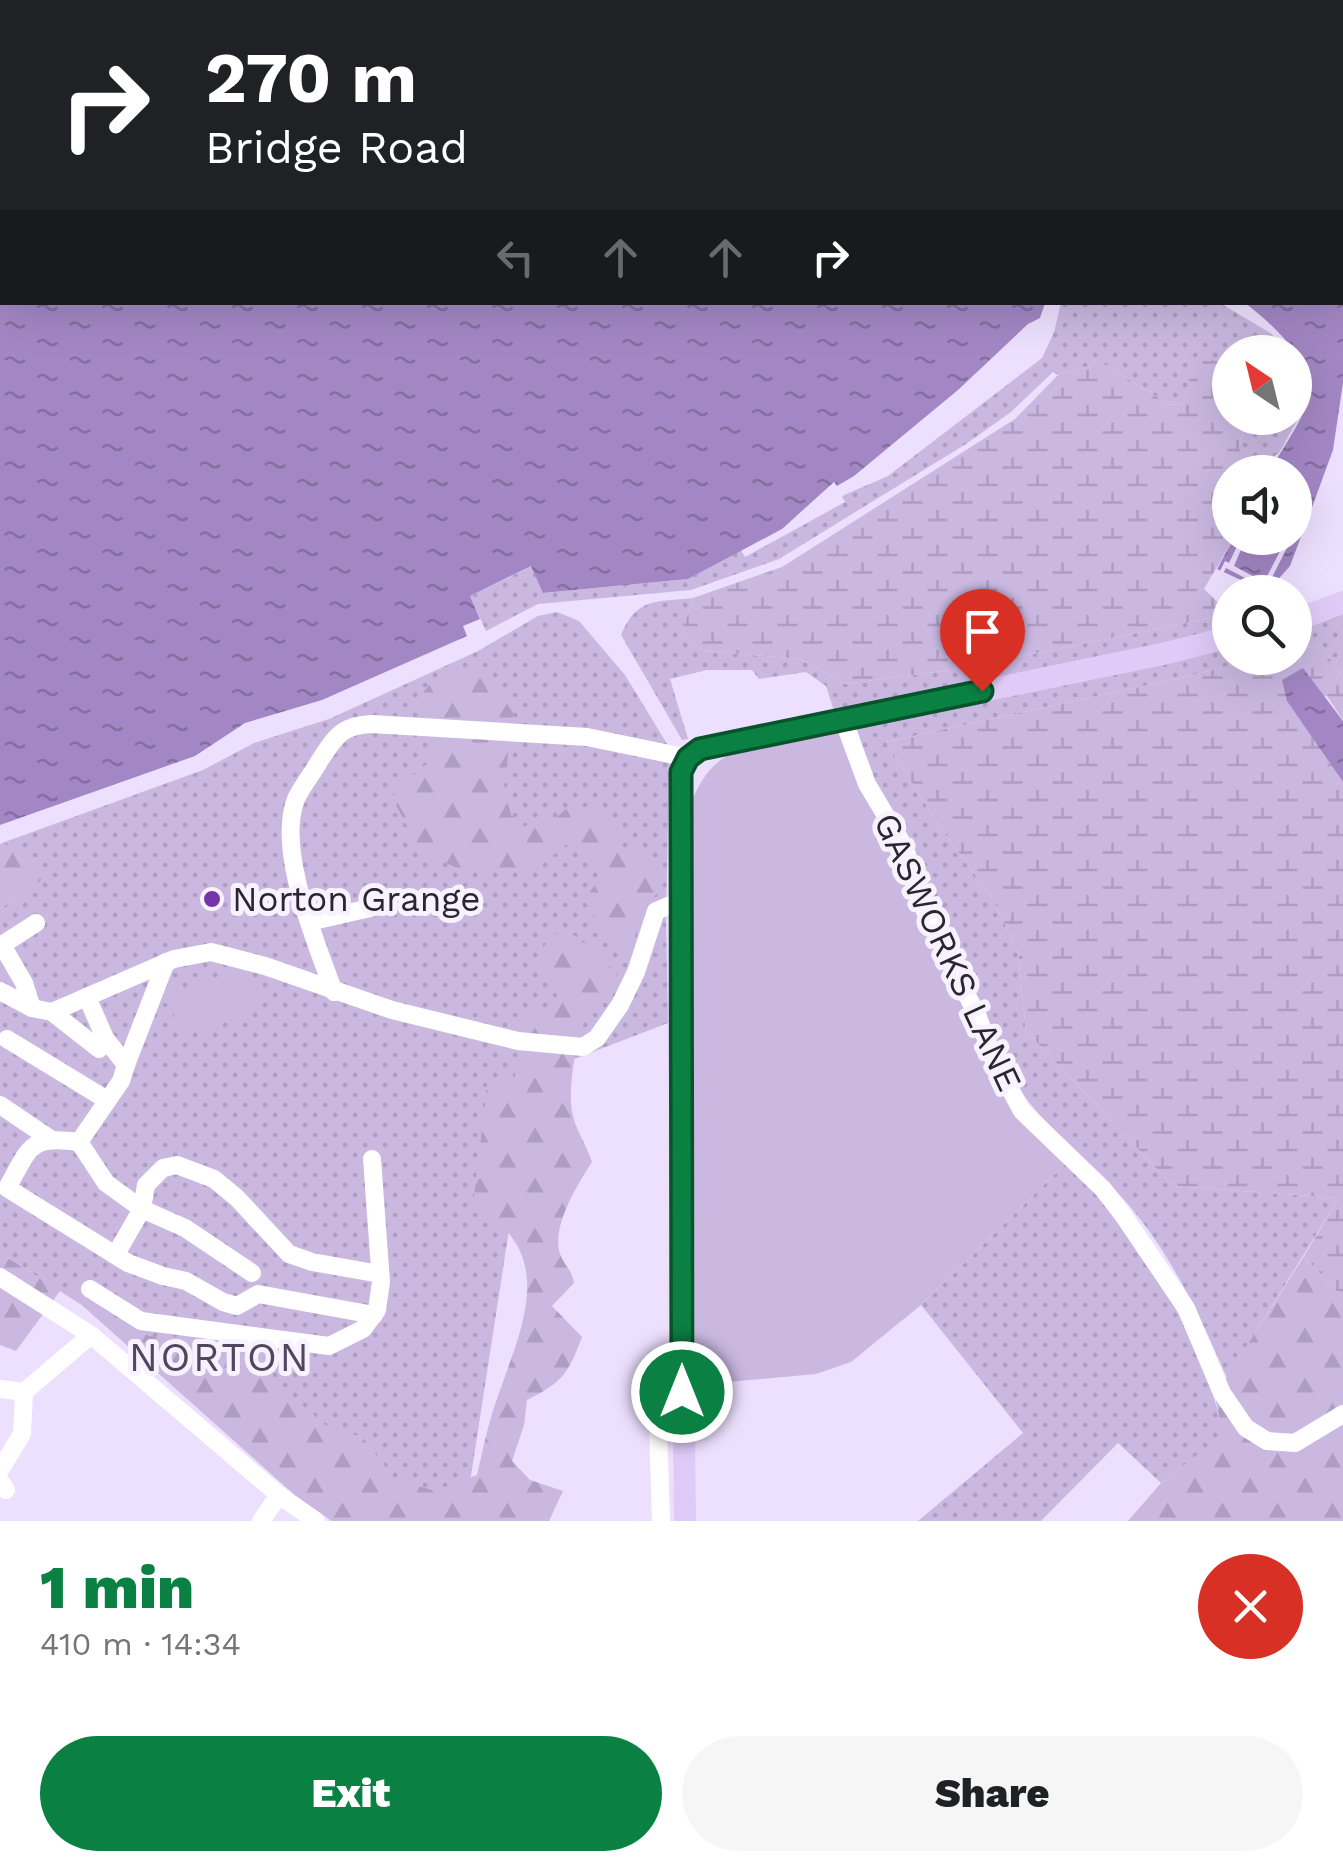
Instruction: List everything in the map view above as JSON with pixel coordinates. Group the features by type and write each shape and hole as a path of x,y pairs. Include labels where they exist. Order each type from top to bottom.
{"main road":[{"path":"1312,614 1343,602"},
{"path":"684,1521 680,902 681,772 688,758 700,749 1212,642"}],"street":[{"name":"GASWORKS LANE","path":"843,720 868,784 906,848 922,907 1022,1111 1103,1188 1123,1215 1186,1308 1222,1393 1246,1428 1268,1442 1294,1443 1343,1414"},
{"path":"334,992 300,896 290,827 296,799 339,730 354,724 372,724 587,737 688,758"},
{"path":"52,1012 166,962 211,952 265,966 334,992 486,1034 583,1047 598,1038 620,1006 656,911 680,902"},
{"path":"309,922 383,905"},
{"path":"32,1008 24,983 2,945 36,924"},
{"path":"79,1142 121,1081 166,962"},
{"path":"0,990 32,1008 52,1012 99,1048"},
{"path":"87,996 106,1038 126,1064"},
{"path":"6,1039 107,1100"},
{"path":"0,1104 49,1138 79,1142 106,1183 142,1209 185,1228 252,1273"},
{"path":"49,1138 31,1147 3,1186 92,1244 128,1263 186,1281 237,1306 258,1294 374,1315"},
{"path":"90,1289 141,1321 329,1346 363,1329 377,1310 380,1274 372,1159"},
{"path":"116,1254 142,1209 146,1184 163,1168 177,1164 214,1179 289,1254 380,1274"},
{"path":"0,1276 91,1335 279,1495 316,1521"},
{"path":"0,1470 22,1434 24,1392 91,1335"},
{"path":"0,1389 24,1392"},
{"path":"661,1521 658,1427 667,1412 682,1408"},
{"path":"262,1521 279,1495"}],"green space":[{"path":"1061,305 1223,305 1273,335 1212,335 1212,364 1189,370 1189,394 1183,404 1170,405 1102,363 1058,375 1053,372 1011,412 966,444 779,559 691,590 538,604 486,631 470,596 532,566 544,593 688,579 741,550 745,557 845,502 842,496 888,476 1042,358"},
{"path":"1202,361 1212,361 1212,435 1242,435 1239,448 1242,455 1212,455 1212,555 1224,555 1204,589 1212,597 1212,618 958,669 845,684 801,659 703,651 682,632 693,598 782,567 1015,419 1058,375 1102,363 1170,405 1183,404 1189,394 1189,369"},
{"path":"1242,435 1289,435 1276,455 1241,455"},
{"path":"693,598 682,632 703,651 801,659 845,684 958,669 1212,618 1212,633 834,711 826,686 806,672 759,679 752,670 707,670 670,679 688,739 682,740 621,635 634,614 658,601"},
{"path":"557,612 579,621 625,675 677,760 669,773 668,1023 533,1075 464,1521 332,1521 296,1496 82,1305 0,1253 0,909 50,873 2,843 203,770 254,743 329,719 478,651 538,616"},
{"path":"1343,614 1343,679 1322,646 1312,647 1312,626"},
{"path":"1322,646 1343,679 1343,720 1327,696 1288,701 1343,782 1343,1298 1304,1256 1339,1198 1173,1186 1026,1031 1018,953 993,899 942,830 886,742 1212,670 1212,675 1312,675 1312,647"},
{"path":"1212,652 1212,670 886,742 942,830 993,899 1018,953 1026,1031 1173,1186 1339,1198 1227,1378 1184,1287 1143,1223 1037,1112 1012,1078 873,780 856,726"},
{"path":"469,667 492,680 513,713 504,788 511,815 524,826 555,819 567,808 592,807 613,820 624,849 659,860 659,891 640,914 631,953 605,934 584,900 602,875 590,854 569,843 535,869 461,870 433,857 416,842 392,798 427,764 437,747 424,715 423,694 437,680"},
{"path":"838,729 901,851 987,1060 1066,1163 921,1305 851,1362 816,1374 695,1385 692,800 708,772 732,753"},
{"path":"0,844 51,873 0,909"},
{"path":"568,932 596,948 617,975 582,1027 572,1077 573,1117 592,1162 567,1206 559,1231 560,1254 574,1283 552,1306 582,1337 563,1376 527,1400 524,1425 512,1461 530,1480 563,1491 549,1521 332,1521 296,1496 82,1305 60,1291 16,1351 0,1345 0,1253 59,1290 76,1290 149,1336 198,1341 253,1364 328,1427 362,1437 395,1479 435,1491 477,1475 526,1300 526,1274 519,1249 502,1226 473,1205 488,1079 514,1083 519,1046 511,1021 531,1010 547,1011 561,1001 547,981 538,956 552,934"},
{"path":"247,966 262,1007 182,1037 167,996"},
{"path":"1066,1163 1118,1220 1164,1288 1201,1361 1224,1435 1161,1483 1118,1443 1041,1521 918,1521 1023,1433 921,1305"},
{"path":"1304,1256 1343,1298 1343,1521 1128,1521 1161,1483 1223,1435 1215,1396"}],"water":[{"path":"0,305 1044,305 1040,318 1028,324 958,390 854,476 837,486 834,482 782,529 688,579 543,593 531,566 470,596 480,619 463,626 467,636 322,700 245,723 195,756 0,825"},
{"path":"1247,305 1343,305 1343,383 1333,450 1312,507 1312,455 1279,455 1291,435 1312,435 1312,335 1280,335"},
{"path":"1225,555 1294,555 1282,575 1230,575 1217,569"},
{"path":"1291,675 1308,675 1343,721 1343,782 1287,701 1282,680"}],"pier":[{"path":"1233,555 1239,555 1234,566 1251,575 1239,575 1226,568 1218,575 1225,561 1229,563"},
{"path":"1278,555 1283,555 1273,575 1268,575"}],"place":[{"name":"Norton Grange","path":"212,899"}],"district":[{"name":"NORTON","path":"220,1357"}],"route":[{"path":"682,1392 681,772 688,758 700,749 982,691"}]}
